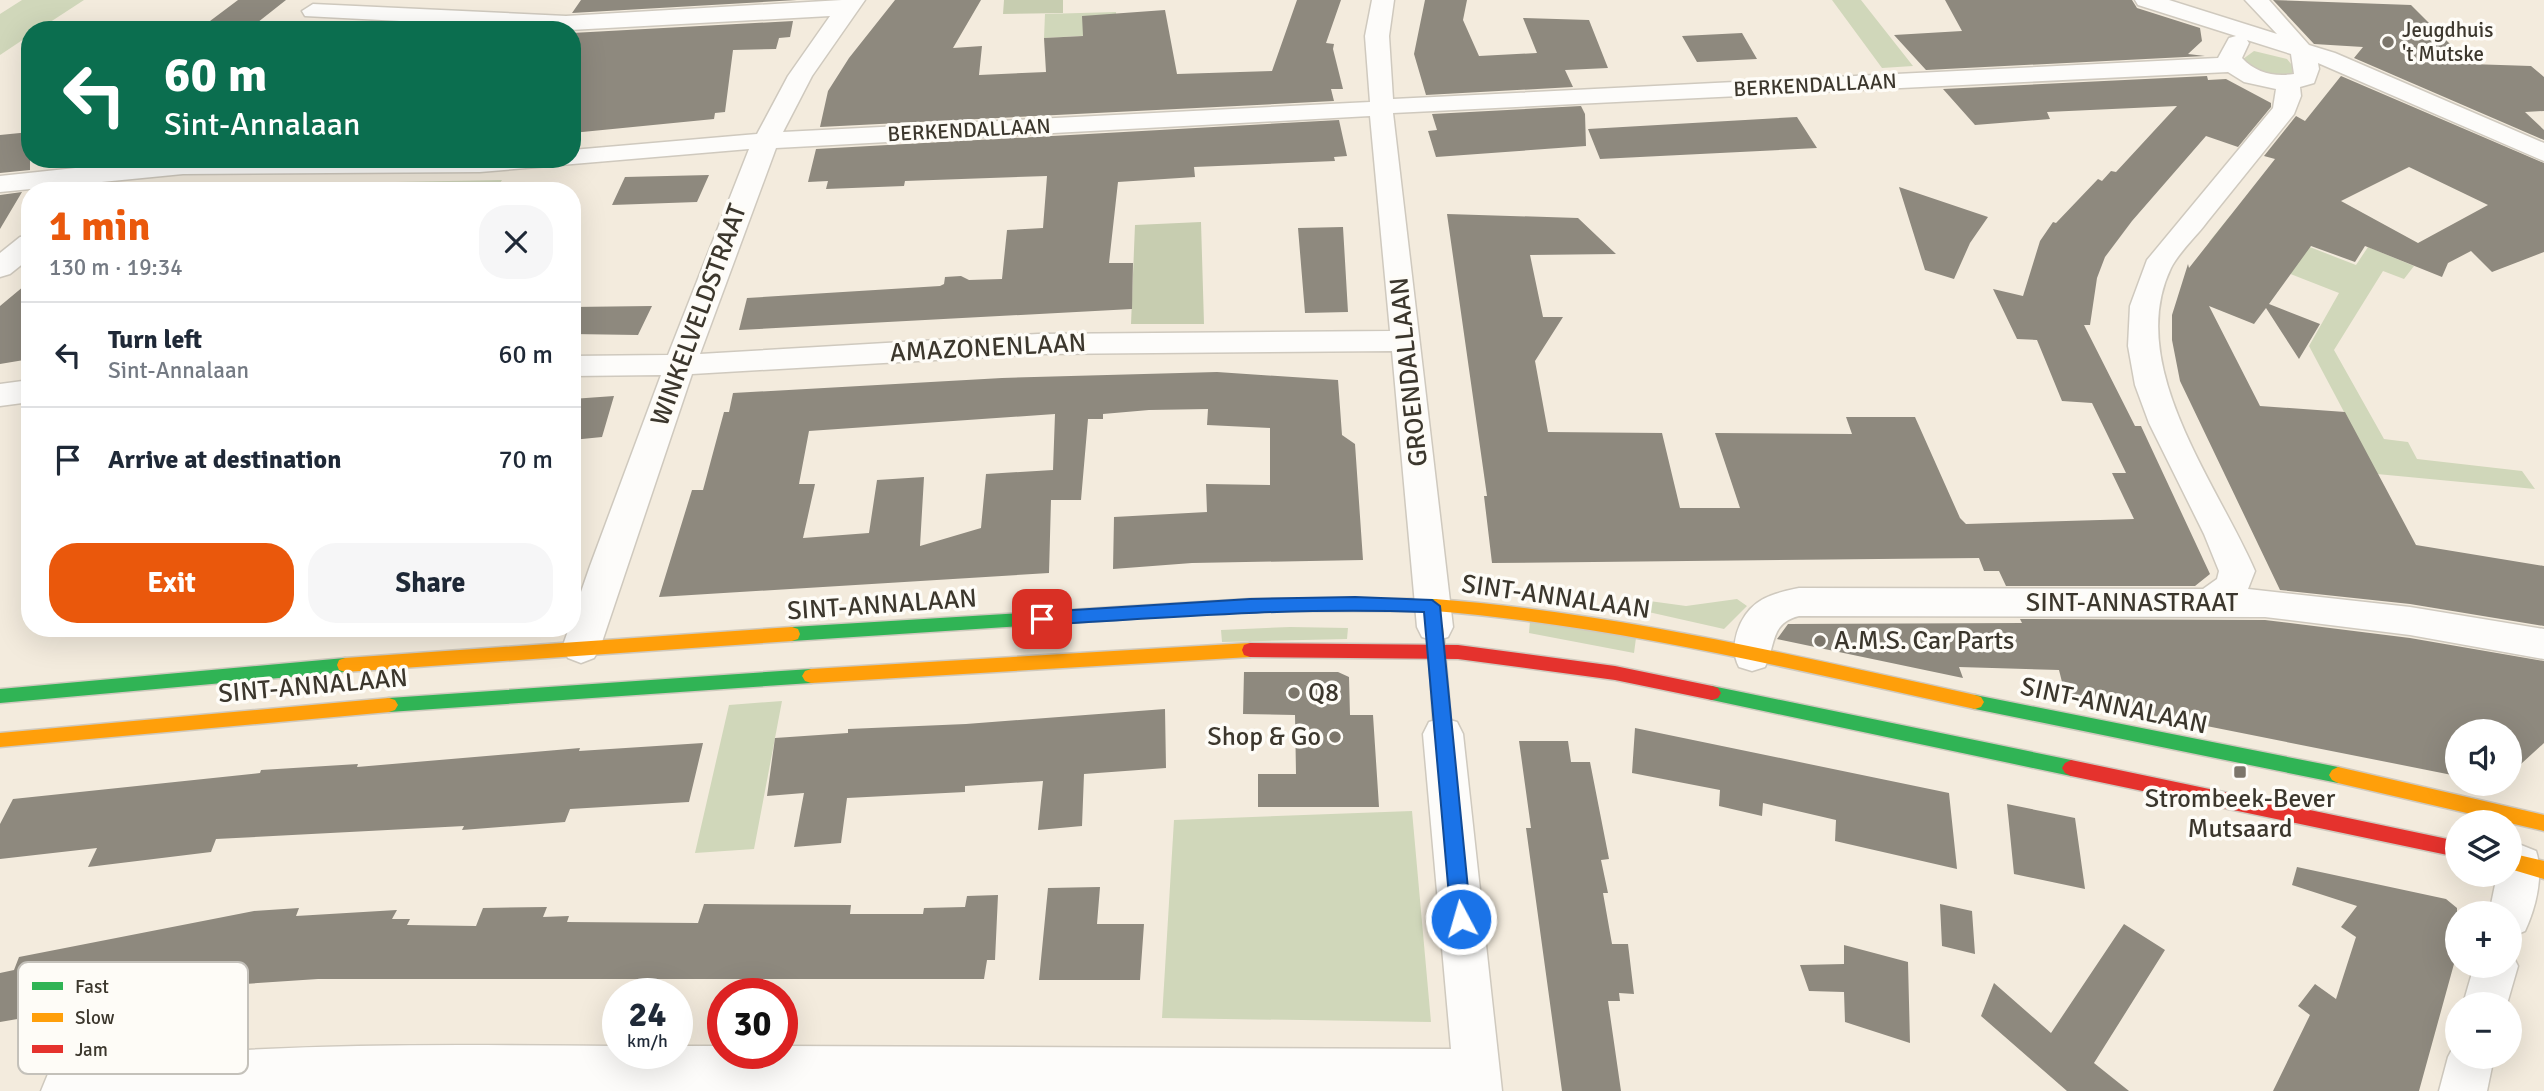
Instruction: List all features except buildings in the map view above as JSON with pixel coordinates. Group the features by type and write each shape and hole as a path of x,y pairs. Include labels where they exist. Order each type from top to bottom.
{"main road":[{"name":"SINT-ANNALAAN","path":"0,696 291,669 581,648 1250,606 1355,603 1435,628 1615,673 2445,846"},
{"name":"SINT-ANNALAAN","path":"0,740 394,704 1251,648 1435,628 1521,613 1616,627 2408,790 2544,823"},
{"path":"1435,628 1443,734"}],"street":[{"name":"GROENDALLAAN","path":"1383,0 1377,36 1382,108 1435,628"},
{"path":"2146,0 2300,49 2532,141 2544,153"},
{"path":"2207,602 2224,596 2234,585 2237,570 2154,396 2142,346 2147,290 2170,246 2284,108 2288,89 2308,73 2307,59 2300,49 2256,0"},
{"path":"581,22 851,4"},
{"name":"WINKELVELDSTRAAT","path":"581,648 680,365 763,141 802,70 851,4"},
{"path":"312,12 520,21"},
{"path":"2243,33 2231,53 2233,64 2260,79 2288,89"},
{"name":"BERKENDALLAAN","path":"581,157 763,141 2233,64"},
{"path":"0,184 102,168"},
{"path":"105,182 122,168"},
{"path":"0,268 21,250"},
{"name":"AMAZONENLAAN","path":"581,366 680,365 1038,344 1405,341"},
{"path":"0,395 21,392"},
{"name":"SINT-ANNASTRAAT","path":"1752,656 1754,636 1763,617 1777,607 1799,602 2207,602 2300,607 2410,621 2544,644"},
{"path":"248,1072 501,1079 1477,1081 1443,734"},
{"path":"2515,901 2525,865"},
{"path":"2463,1091 2468,1069"},
{"path":"65,1091 132,1080 195,1074"}],"green space":[{"path":"22,0 84,0 52,21 21,21 21,41 0,55 0,14"},
{"path":"1004,0 1063,0 1063,13 1003,14"},
{"path":"1832,0 1861,0 1913,66 1882,68"},
{"path":"1116,12 1117,34 1044,38 1045,14"},
{"path":"2254,51 2287,59 2296,70 2283,76 2260,72 2243,59"},
{"path":"502,180 501,182 395,182"},
{"path":"2230,216 2356,265 2368,247 2414,266 2404,279 2383,271 2334,350 2384,439 2408,442 2417,459 2522,471 2535,489 2377,474 2309,346 2339,293 2209,242"},
{"path":"1201,222 1204,324 1131,324 1135,225"},
{"path":"1737,599 1747,606 1724,629 1644,611 1642,600 1686,606"},
{"path":"1530,621 1636,638 1634,653 1529,633"},
{"path":"1348,628 1347,639 1222,642 1221,630"},
{"path":"782,701 754,849 695,853 729,705"},
{"path":"1412,811 1431,1022 1162,1018 1174,820"}],"traffic: fast":[{"path":"792,634 1250,605 1435,605"},
{"path":"0,696 345,665"},
{"path":"389,705 811,676"},
{"path":"1712,693 2071,768"},
{"path":"1975,702 2338,775"}],"traffic: slow":[{"path":"1435,605 1503,610 1639,630 1975,702"},
{"path":"1435,627 1443,734"},
{"path":"345,665 792,634"},
{"path":"811,676 1250,650"},
{"path":"0,740 389,705"},
{"path":"2338,775 2544,823"},
{"path":"2522,864 2544,870"}],"traffic: jam":[{"path":"1250,650 1458,652 1615,673 1712,693"},
{"path":"2071,768 2445,846"}],"place":[{"name":"Jeugdhuis 't Mutske","path":"2388,42"},
{"name":"A.M.S. Car Parts","path":"1820,641"},
{"name":"Q8","path":"1294,693"},
{"name":"Shop & Go","path":"1335,737"},
{"name":"Strombeek-Bever Mutsaard","path":"2240,772"}],"route":[{"path":"1042,619 1250,606 1355,603 1432,606 1461,919"}]}
